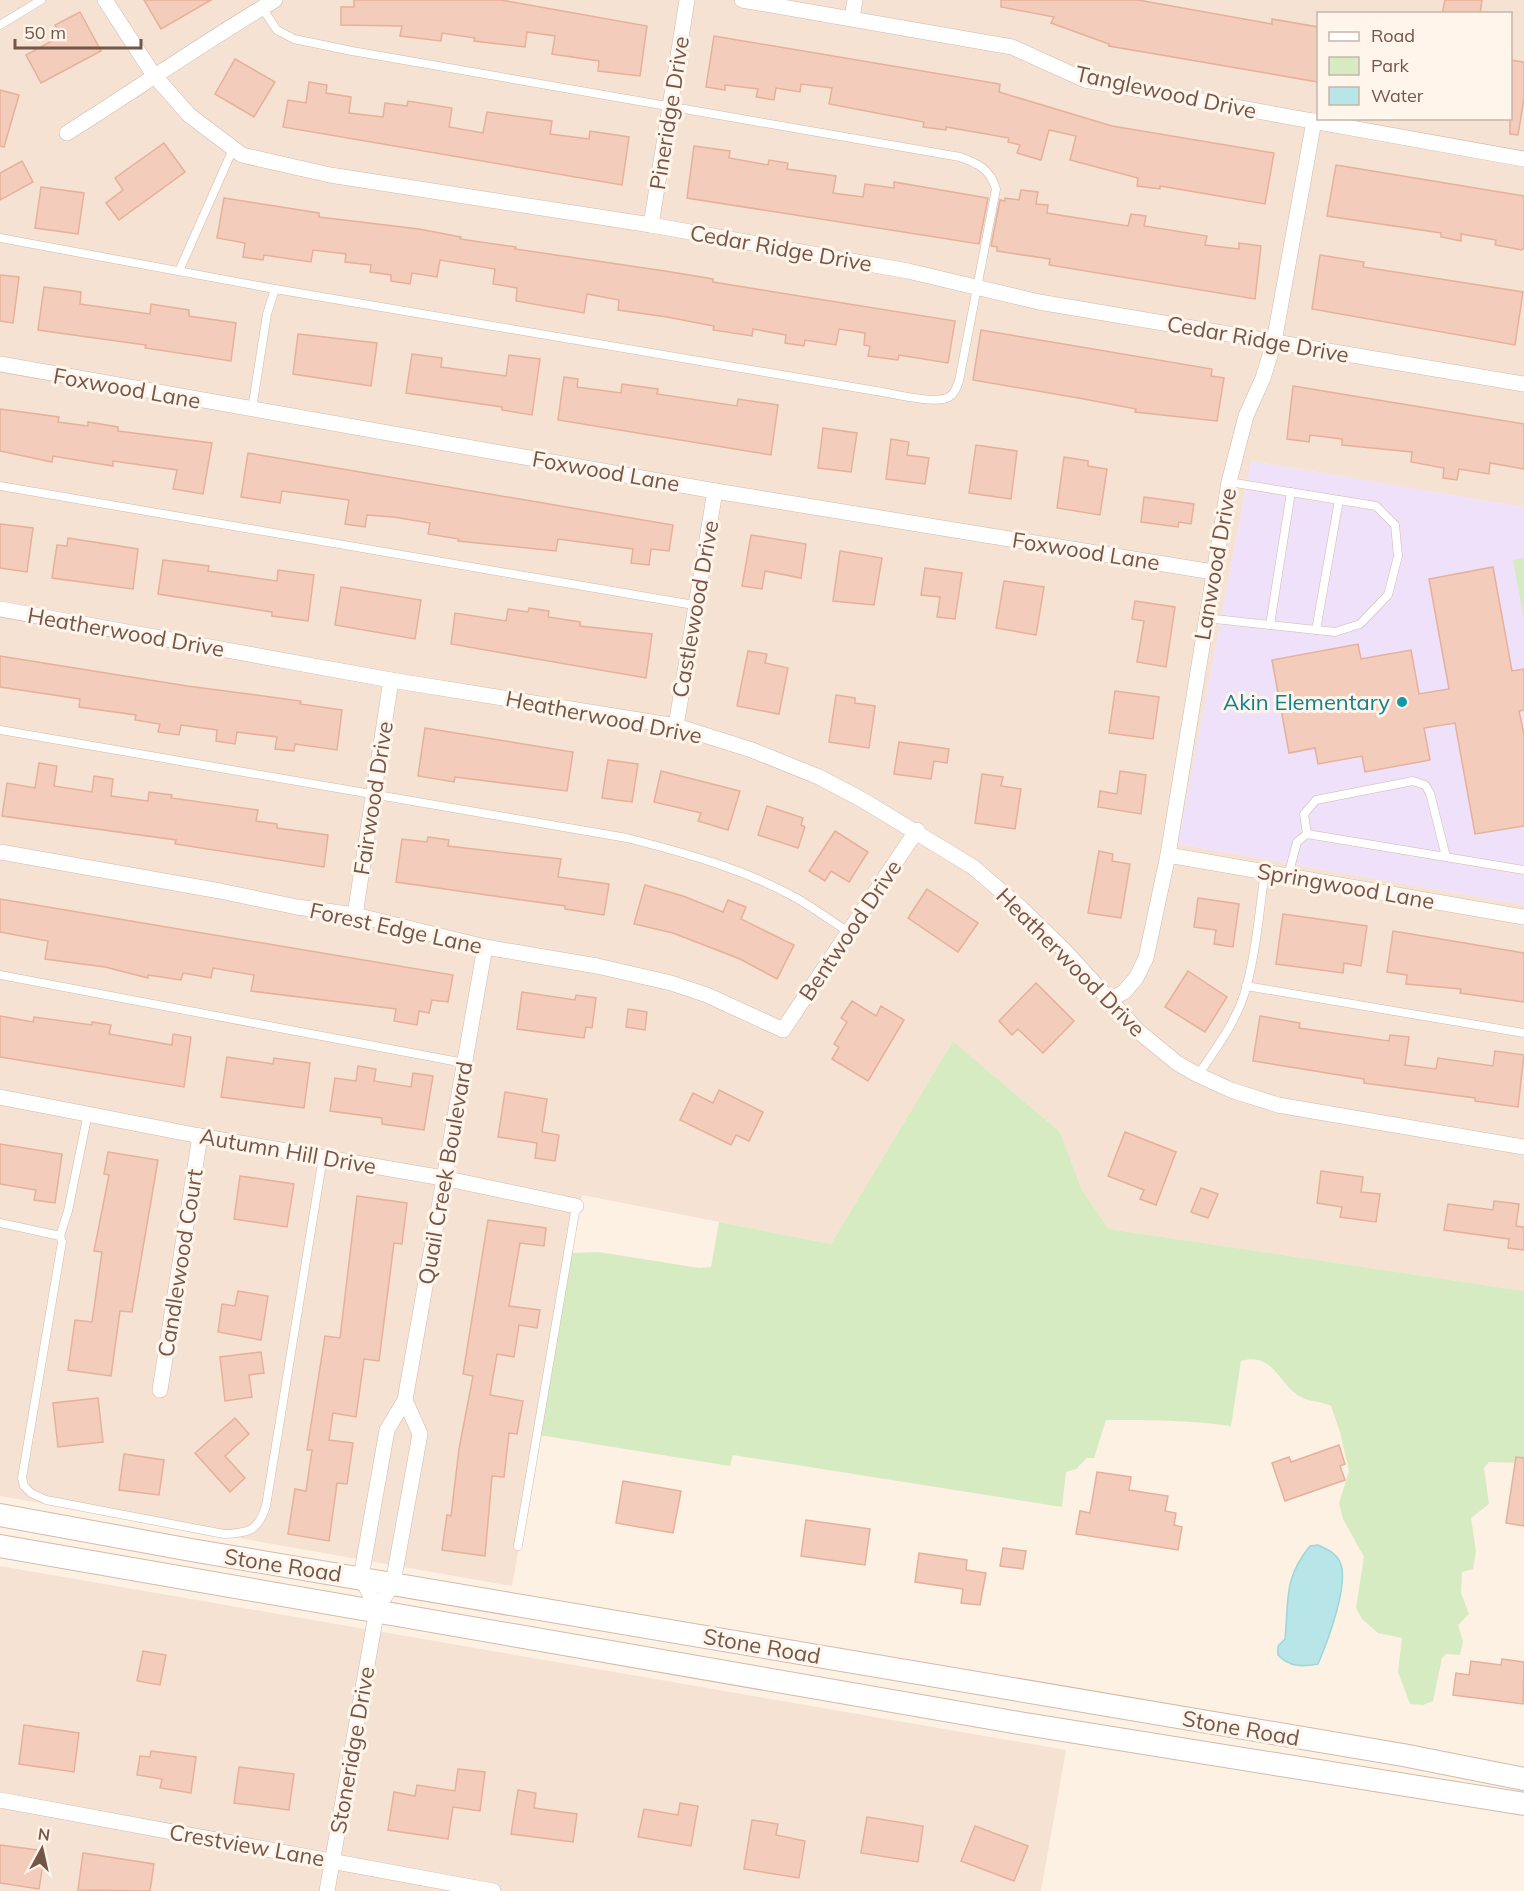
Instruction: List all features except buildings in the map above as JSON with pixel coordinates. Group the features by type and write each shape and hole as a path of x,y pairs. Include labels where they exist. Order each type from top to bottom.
{"main road":[{"name":"Stone Road","path":"0,1515 191,1550 361,1577 1317,1741 1524,1779"},
{"name":"Stone Road","path":"0,1546 377,1609 1019,1723 1524,1804"},
{"path":"692,1665 697,1635"},
{"path":"1312,1769 1317,1741"}],"street":[{"name":"Cedar Ridge Drive","path":"105,0 153,75 189,115 242,155 319,172 651,225 908,271 1039,302 1524,384"},
{"name":"Pineridge Drive","path":"651,225 687,0"},
{"name":"Tanglewood Drive","path":"741,0 1012,47 1085,80 1524,159"},
{"path":"852,18 855,0"},
{"path":"67,133 121,99 153,75 268,4"},
{"name":"Lanwood Drive","path":"1111,999 1124,992 1136,978 1146,958 1168,855 1229,482 1246,416 1263,378 1274,342 1314,121"},
{"name":"Foxwood Lane","path":"0,364 252,411 715,492 1214,572"},
{"name":"Castlewood Drive","path":"676,726 694,605 715,492"},
{"name":"Heatherwood Drive","path":"0,609 391,680 676,726 752,750 819,777 916,830 973,867 1022,909 1111,999 1138,1031 1176,1063 1198,1075 1231,1090 1271,1103 1524,1147"},
{"name":"Fairwood Drive","path":"355,915 391,680"},
{"name":"Bentwood Drive","path":"783,1030 916,830"},
{"name":"Forest Edge Lane","path":"0,852 355,915 485,947 597,966 671,983 707,995 783,1030"},
{"name":"Springwood Lane","path":"1168,855 1524,916"},
{"name":"Quail Creek Boulevard","path":"361,1577 387,1430 405,1400 485,947"},
{"name":"Autumn Hill Drive","path":"0,1097 200,1136 443,1178 576,1206"},
{"name":"Candlewood Court","path":"160,1390 200,1136"},
{"path":"377,1609 393,1583 420,1434 405,1400"},
{"path":"361,1577 377,1609"},
{"name":"Stoneridge Drive","path":"327,1891 377,1609"},
{"name":"Crestview Lane","path":"0,1800 493,1891"}],"lane":[{"path":"0,25 41,0"},
{"path":"0,238 275,289 934,400 947,398 954,393 959,381 996,189 992,176 981,165 960,157 898,145 294,39 277,30 268,4"},
{"path":"179,272 233,149"},
{"path":"252,411 267,314 275,289"},
{"path":"1206,618 1335,632 1360,624 1388,595 1398,556 1395,525 1376,506 1229,482"},
{"path":"0,486 694,605"},
{"path":"1270,625 1291,492"},
{"path":"1316,630 1339,500"},
{"path":"0,730 589,831 680,852 760,881 798,899 848,932"},
{"path":"1307,834 1304,814 1316,800 1413,781 1425,785 1430,793 1446,857"},
{"path":"1288,876 1297,842 1307,834 1524,870"},
{"path":"1198,1075 1228,1031 1246,986 1265,872"},
{"path":"0,975 464,1064"},
{"path":"1246,986 1524,1033"},
{"path":"88,1113 68,1211 60,1236 62,1242 22,1478 24,1486 31,1493 46,1500 72,1506 224,1534 241,1533 254,1529 261,1521 266,1506 323,1157"},
{"path":"518,1546 576,1206"},
{"path":"0,1223 60,1236"}],"shaded area":[{"path":"0,0 1524,0 1524,507 1251,461 1178,844 1524,905 1524,1291 1109,1229 1082,1190 1060,1132 953,1041 831,1244 582,1195 512,1586 0,1496"},
{"path":"1251,461 1524,507 1524,905 1178,844"},
{"path":"0,1566 1066,1750 1041,1891 0,1891"}],"green space":[{"path":"1524,558 1524,614 1523,615 1513,560"},
{"path":"953,1041 1060,1132 1082,1190 1109,1229 1524,1291 1524,1463 1489,1462 1484,1468 1489,1504 1471,1518 1476,1552 1473,1569 1462,1572 1461,1593 1469,1614 1458,1625 1463,1641 1460,1655 1446,1654 1442,1658 1433,1701 1423,1705 1410,1704 1398,1672 1402,1638 1378,1633 1362,1619 1356,1608 1364,1557 1343,1519 1339,1503 1349,1471 1331,1406 1306,1399 1295,1393 1276,1372 1262,1361 1252,1359 1241,1361 1231,1426 1184,1421 1106,1420 1094,1458 1087,1458 1076,1469 1066,1472 1062,1507 733,1455 730,1466 539,1435 572,1253 599,1252 699,1268 711,1267 719,1222 831,1244"}],"water":[{"path":"1318,1545 1334,1554 1340,1562 1342,1584 1340,1598 1332,1628 1318,1664 1296,1665 1278,1655 1278,1646 1285,1639 1289,1590 1295,1569 1310,1546"}],"place":[{"name":"Akin Elementary","path":"1402,702"}]}
